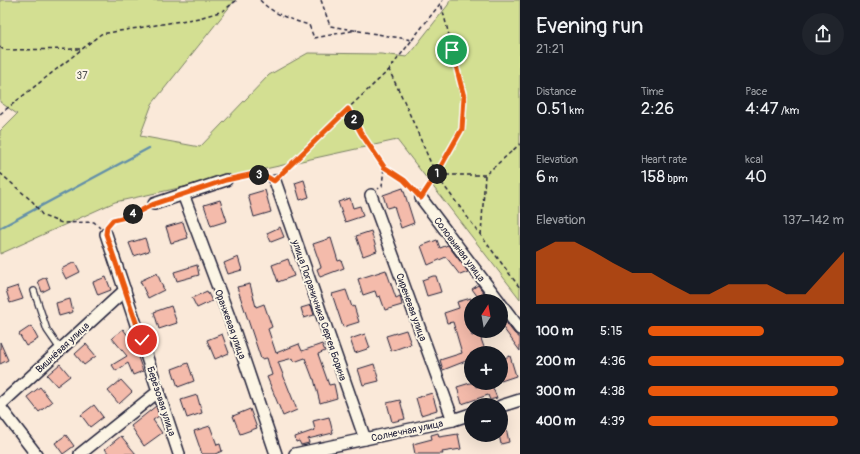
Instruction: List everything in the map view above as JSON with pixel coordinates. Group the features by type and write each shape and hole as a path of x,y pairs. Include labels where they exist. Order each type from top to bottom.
{"street":[{"path":"154,204 226,180"},
{"name":"улица Пограничника Сергея Борина","path":"274,181 365,439"},
{"name":"Оранжевая улица","path":"183,194 234,330 276,454"},
{"name":"Сиреневая улица","path":"371,195 453,420"},
{"name":"Соловьиная улица","path":"421,198 493,294"},
{"name":"Берёзовая улица","path":"106,234 179,454"},
{"name":"Вишнёвая улица","path":"0,406 125,290"},
{"path":"508,313 520,329"},
{"path":"80,454 159,391"},
{"path":"508,404 520,400"},
{"path":"0,406 36,454"},
{"name":"Солнечная улица","path":"295,454 464,416"}],"lane":[{"path":"34,291 47,330 60,349"}],"path":[{"path":"0,114 101,34 199,18 223,11 237,0"},
{"path":"260,0 267,8 309,25 314,38 359,30"},
{"path":"321,0 330,26 412,40"},
{"path":"226,180 254,174 266,176 274,181 389,70 443,0"},
{"path":"348,109 361,133 384,167 404,180 421,198 462,129 464,97 441,3"},
{"path":"0,47 4,50 82,49"},
{"path":"389,70 436,175 520,288"},
{"path":"436,175 485,175 520,144"},
{"path":"371,195 382,186 384,167"},
{"path":"0,172 33,202 43,216 62,223 94,222 106,234"},
{"path":"481,236 485,175"},
{"path":"106,234 107,227 113,220 130,216 154,204"}],"green space":[{"name":"37","path":"0,0 235,0 152,104 140,136 200,147 269,75 308,53 381,54 407,57 448,5 450,0 520,0 520,299 397,140 115,202 0,254 0,131 17,114 0,102"}],"building":[{"path":"304,180 309,197 300,200 295,183"},
{"path":"403,188 414,223 401,228 394,206 387,208 383,195"},
{"path":"265,190 271,212 254,217 248,195"},
{"path":"350,198 353,208 360,206 363,216 345,222 338,202"},
{"path":"220,200 227,221 211,226 204,205"},
{"path":"183,222 188,238 171,243 166,227"},
{"path":"280,227 284,237 271,242 267,233"},
{"path":"371,231 377,251 363,256 356,236"},
{"path":"145,238 149,251 134,256 129,243"},
{"path":"331,238 338,261 341,260 344,268 320,277 317,269 321,267 313,244"},
{"path":"437,240 440,248 448,245 468,272 460,275 446,257 428,265 421,246"},
{"path":"238,257 242,270 228,274 224,263"},
{"path":"288,259 294,276 278,282 272,265"},
{"path":"75,262 80,272 66,279 61,269"},
{"path":"197,265 199,275 177,281 174,272"},
{"path":"386,270 396,298 400,296 402,305 385,310 380,296 377,297 375,291 363,295 358,279"},
{"path":"157,273 164,290 148,298 140,281"},
{"path":"436,276 441,292 427,296 422,280"},
{"path":"46,277 50,288 42,292 38,281"},
{"path":"106,277 111,290 98,295 93,282"},
{"path":"250,284 256,307 264,304 272,327 268,329 276,353 299,344 302,351 322,344 325,351 318,354 329,385 334,384 337,398 320,403 314,379 305,358 294,362 293,358 278,362 297,410 283,416 267,377 272,375 267,358 261,359 237,287"},
{"path":"478,285 485,294 476,294 472,289"},
{"path":"18,286 23,299 10,303 6,290"},
{"path":"346,290 352,307 354,306 359,322 343,327 332,294"},
{"path":"207,291 212,301 197,308 192,298"},
{"path":"70,299 73,312 59,316 56,303"},
{"path":"464,300 464,338 481,338 484,346 464,346 464,362 443,370 440,360 462,353 453,322 447,323 444,313 459,308 457,302"},
{"path":"311,305 314,315 304,318 301,308"},
{"path":"171,306 177,323 159,329 154,312"},
{"path":"508,325 520,338 520,351 508,335"},
{"path":"31,326 38,339 26,346 19,334"},
{"path":"123,329 135,345 134,346 143,371 133,375 128,363 116,371 112,365 127,356 112,338"},
{"path":"406,330 411,344 391,351 386,336"},
{"path":"222,334 229,353 215,359 207,340"},
{"path":"365,334 370,348 355,353 350,339"},
{"path":"0,342 8,360 0,364"},
{"path":"86,344 96,356 84,365 75,354"},
{"path":"510,356 516,376 508,379 508,357"},
{"path":"188,363 194,381 178,387 172,369"},
{"path":"60,364 70,376 57,386 47,375"},
{"path":"374,364 379,381 363,385 358,369"},
{"path":"121,380 132,392 119,404 108,391"},
{"path":"464,385 464,390 494,390 497,398 489,398 488,395 479,398 464,398 464,403 462,404 457,387"},
{"path":"40,387 52,402 39,412 27,397"},
{"path":"432,393 437,410 421,415 416,398"},
{"path":"197,395 202,413 187,418 181,400"},
{"path":"400,400 405,419 392,422 387,403"},
{"path":"94,405 103,417 90,427 81,415"},
{"path":"156,406 159,416 153,420 162,433 144,446 131,426"},
{"path":"250,409 257,428 240,434 233,416"},
{"path":"329,417 333,433 308,439 309,443 301,445 299,441 296,442 295,437 315,430 313,421"},
{"path":"210,426 217,445 220,444 222,451 215,454 202,454 194,431"},
{"path":"438,433 439,437 458,434 461,449 442,452 443,454 415,454 413,444 432,439 431,435"},
{"path":"66,435 74,446 63,454 55,443"},
{"path":"121,436 136,454 109,454 105,449"},
{"path":"508,437 509,442 501,444 501,442 508,442"}],"waterway":[{"path":"0,228 149,148"}],"route":[{"path":"142,340 106,234 107,227 113,220 130,216 154,204 236,177 254,174 266,176 274,181 307,147 348,109 361,133 384,167 404,180 421,198 462,129 464,97 452,50"}]}
